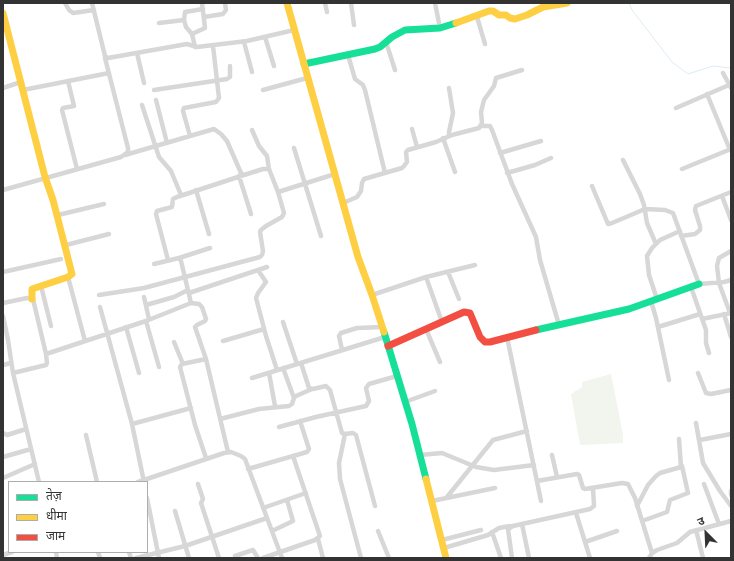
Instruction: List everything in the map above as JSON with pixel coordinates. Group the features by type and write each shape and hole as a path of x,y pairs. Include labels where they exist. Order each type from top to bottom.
{"street":[{"path":"65,3 69,10 73,13 94,10"},
{"path":"92,3 128,148 128,152 125,155"},
{"path":"192,34 205,28 202,3"},
{"path":"204,17 223,14 226,10 226,3"},
{"path":"287,3 358,257 372,295 405,402 446,558"},
{"path":"325,3 327,12"},
{"path":"351,3 354,25"},
{"path":"435,3 440,28"},
{"path":"304,64 375,50 392,37 405,30 440,28 477,17 487,11 492,11 499,15 506,15 515,19 543,7 567,3"},
{"path":"195,47 192,34 186,27 184,20 185,12 203,9"},
{"path":"3,13 5,31 22,86 45,177 58,215 72,274 68,277 32,289 32,298 47,363 46,365 12,373"},
{"path":"477,17 485,44"},
{"path":"159,23 184,20"},
{"path":"106,58 186,44 195,47 244,42 294,30"},
{"path":"265,37 274,66"},
{"path":"244,42 252,72"},
{"path":"386,42 395,70"},
{"path":"190,136 183,109 186,107 218,101 219,96 213,46"},
{"path":"137,53 144,83"},
{"path":"348,55 355,80 363,85 365,90 386,173"},
{"path":"154,90 230,78 230,66"},
{"path":"481,126 481,109 484,100 494,86 496,78 522,70"},
{"path":"3,88 68,81 109,73"},
{"path":"676,108 707,94 730,86 723,73"},
{"path":"263,90 307,78"},
{"path":"68,81 74,106 63,108 62,110 77,169"},
{"path":"449,88 453,113 449,136"},
{"path":"682,169 730,150 707,94"},
{"path":"156,100 167,143"},
{"path":"142,105 161,161 171,171 181,195"},
{"path":"343,203 357,197 361,191 364,179 404,166 407,162 406,152 481,126 490,126 507,173 536,237 540,260 559,325"},
{"path":"3,190 214,129 218,131 227,141 241,173 251,214"},
{"path":"412,129 417,147"},
{"path":"99,295 144,288 185,278 262,255 261,230 282,217 284,213 269,169 267,156 258,143 252,130"},
{"path":"444,138 455,172"},
{"path":"500,152 541,141"},
{"path":"294,148 320,236"},
{"path":"507,173 535,165 551,158"},
{"path":"623,160 640,194 645,209 647,223 656,244"},
{"path":"168,260 156,213 159,210 172,207 173,199 181,195 263,169 269,169"},
{"path":"278,192 335,174"},
{"path":"592,186 608,224 612,224 645,209 665,210 673,213 699,284"},
{"path":"196,190 209,234"},
{"path":"670,380 658,327 649,275 648,254 663,238 680,234 695,234 700,230 695,210 696,206 731,192"},
{"path":"722,196 731,220"},
{"path":"58,215 104,204"},
{"path":"66,246 109,234"},
{"path":"154,264 210,248"},
{"path":"731,251 721,256 718,261 719,283 728,313 731,337"},
{"path":"179,258 191,303"},
{"path":"3,272 61,259"},
{"path":"372,295 426,277 475,265"},
{"path":"146,306 188,291 267,267"},
{"path":"258,270 266,282 256,298 277,370"},
{"path":"448,272 458,300"},
{"path":"68,277 85,341"},
{"path":"426,277 442,322"},
{"path":"388,346 468,312 472,315 480,337 486,342 629,309 699,284 719,283 731,280"},
{"path":"41,286 51,326"},
{"path":"691,287 706,330 706,343 709,353"},
{"path":"144,297 147,320 159,367"},
{"path":"3,303 32,298"},
{"path":"46,354 126,328 191,303 200,305 206,320 195,327 206,359 228,452"},
{"path":"100,307 132,424 144,481 206,458 228,452 242,456 245,459 282,555"},
{"path":"658,327 701,316 728,313"},
{"path":"3,316 12,373 40,481"},
{"path":"284,322 307,386 313,389"},
{"path":"342,350 339,336 342,333 357,328 382,327"},
{"path":"126,328 139,373"},
{"path":"223,341 264,329"},
{"path":"426,329 440,362"},
{"path":"252,378 385,337"},
{"path":"507,337 541,502"},
{"path":"174,342 183,364"},
{"path":"206,359 183,364 180,367 195,425 206,458"},
{"path":"3,365 11,363"},
{"path":"220,419 252,410 291,405 294,398 283,368"},
{"path":"269,373 275,406"},
{"path":"698,373 706,393 711,394 731,390"},
{"path":"279,427 366,406 369,401 366,388 369,384 397,376"},
{"path":"294,398 313,389 326,386 337,412 341,431 345,434"},
{"path":"405,402 435,391"},
{"path":"132,424 191,408"},
{"path":"248,469 305,453 309,449 300,421"},
{"path":"696,423 703,463 731,506"},
{"path":"3,433 8,435 26,429"},
{"path":"447,497 474,466 493,440 527,431"},
{"path":"345,434 356,434 375,506"},
{"path":"345,434 339,463 340,479 361,558"},
{"path":"700,440 731,434"},
{"path":"86,436 97,481"},
{"path":"642,521 667,512 670,500 688,493 682,466 679,438"},
{"path":"3,457 31,449"},
{"path":"420,455 442,453 474,466 494,470 534,465"},
{"path":"552,455 556,477"},
{"path":"293,456 320,534 318,539 324,558"},
{"path":"3,478 35,464"},
{"path":"637,506 648,485 656,476 662,472 680,469 682,466"},
{"path":"537,481 577,474 579,475 583,488 593,488 622,483 628,484 637,506 652,553"},
{"path":"198,484 203,499 201,503 219,558"},
{"path":"704,484 719,524"},
{"path":"432,501 495,488"},
{"path":"444,548 476,539 499,528 590,509 594,506 593,488"},
{"path":"263,508 306,493"},
{"path":"272,531 293,521 287,500"},
{"path":"148,503 159,556"},
{"path":"175,512 189,558"},
{"path":"576,513 590,558"},
{"path":"136,558 159,556 267,518"},
{"path":"649,558 652,553 662,547 677,543 686,534 731,521"},
{"path":"522,524 529,558"},
{"path":"510,526 508,532 512,558"},
{"path":"442,540 481,530"},
{"path":"696,530 703,558"},
{"path":"378,531 389,558"},
{"path":"585,542 617,531"},
{"path":"492,532 500,558"},
{"path":"263,558 282,555 318,539"},
{"path":"235,556 253,550 258,558"}],"shaded area":[{"path":"611,374 623,435 623,443 580,445 571,394 582,387 582,382"}],"waterway":[{"path":"629,3 632,10 672,62 688,74 713,66 731,68"}],"traffic: fast":[{"path":"304,64 375,49 405,30 440,28 456,23"},
{"path":"536,330 629,309 699,284"},
{"path":"384,332 412,424 426,479"}],"traffic: slow":[{"path":"287,3 358,257 384,332"},
{"path":"456,23 489,11 515,19 543,7 567,3"},
{"path":"3,13 45,177 53,200 72,274 68,277 32,289 32,299"},
{"path":"426,479 446,558"}],"traffic: jam":[{"path":"388,346 464,312 470,313 480,337 485,342 536,330"}]}
